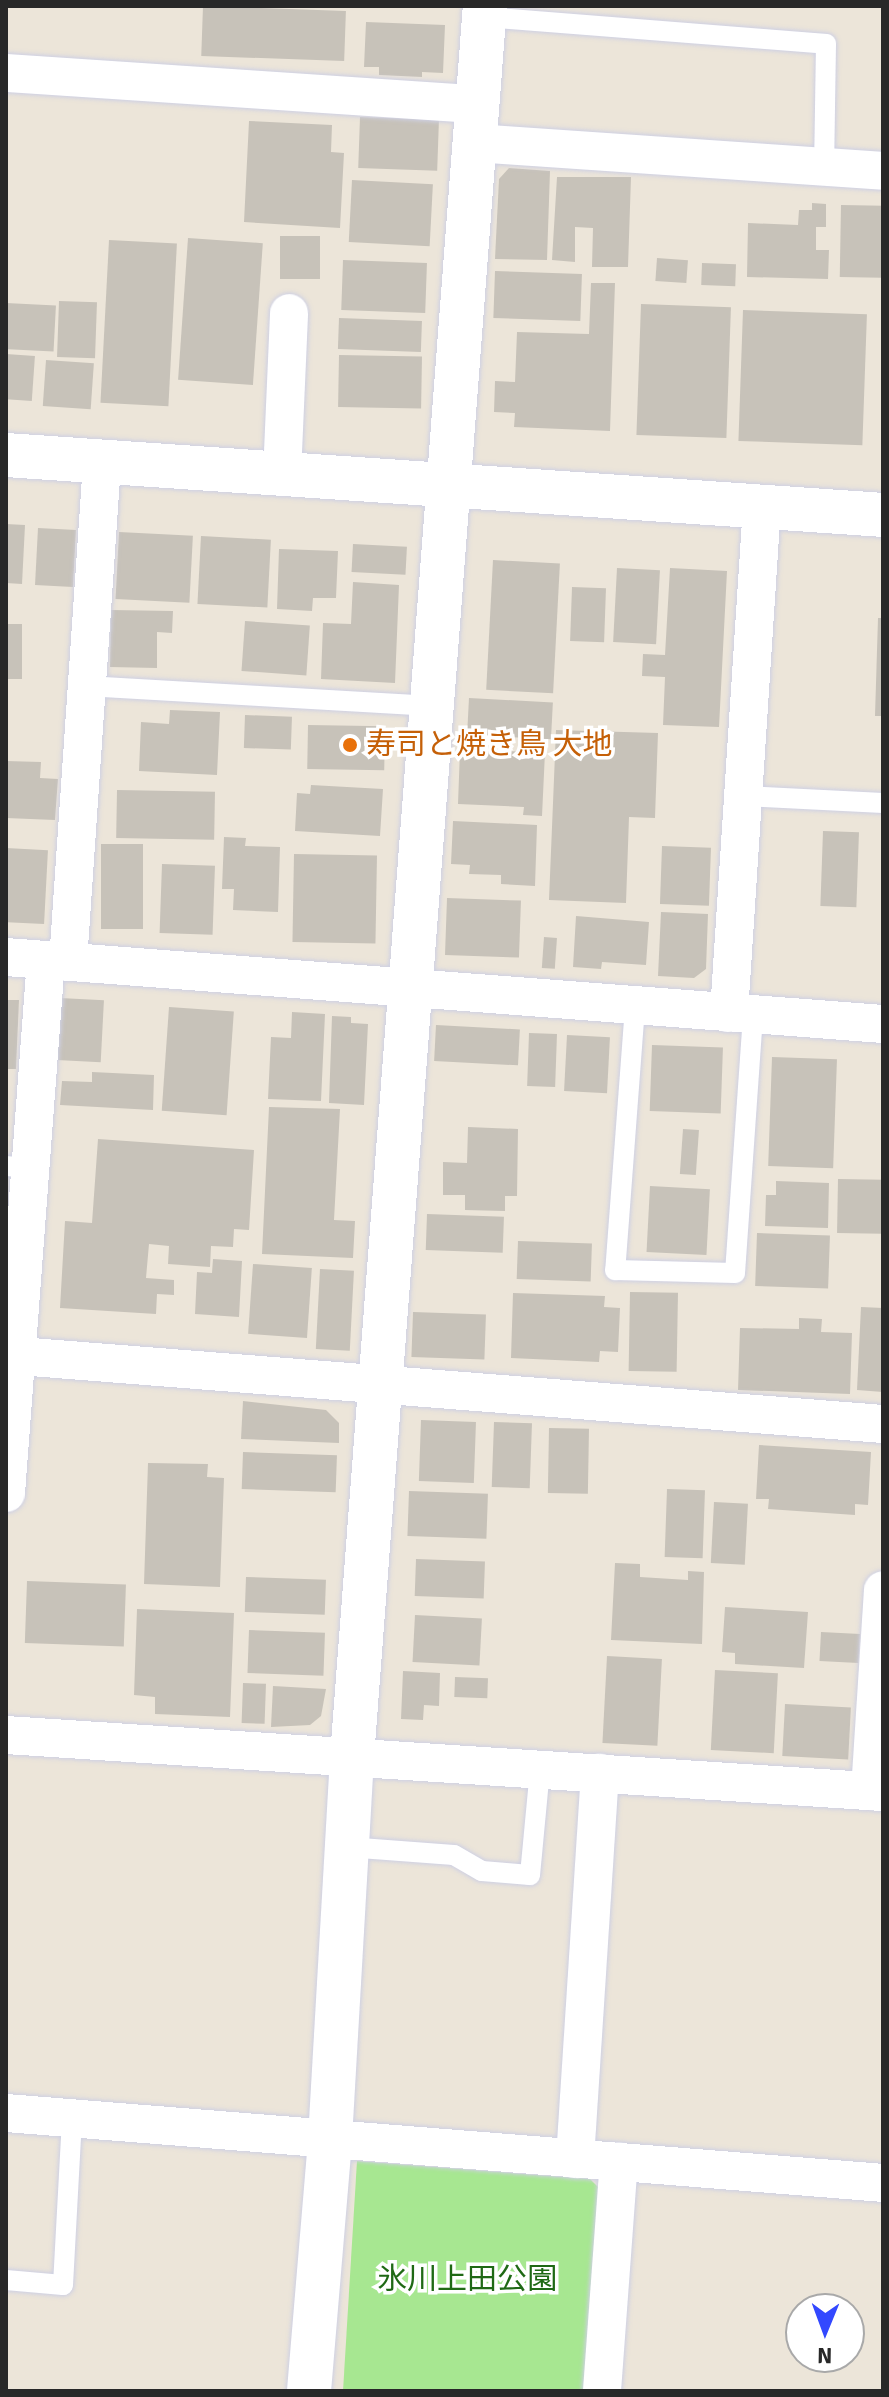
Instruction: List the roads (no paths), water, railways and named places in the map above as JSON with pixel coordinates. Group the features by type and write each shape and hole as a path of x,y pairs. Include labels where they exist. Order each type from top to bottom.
{"street":[{"path":"309,2391 330,2139 352,1757 485,12"},
{"path":"6,73 476,124 824,167 883,171"},
{"path":"282,475 289,313"},
{"path":"6,455 883,515"},
{"path":"6,1493 18,1167 57,961 87,686 102,463"},
{"path":"741,1014 744,796 762,506"},
{"path":"6,957 883,1024"},
{"path":"11,1355 883,1424"},
{"path":"6,1735 877,1792 883,1590"},
{"path":"575,2159 600,1773"},
{"path":"6,2113 883,2183"},
{"path":"602,2391 619,2162"}],"lane":[{"path":"485,12 826,44 824,167"},
{"path":"87,686 431,706"},
{"path":"744,796 883,803"},
{"path":"635,1007 615,1270 735,1273 741,1014"},
{"path":"347,1847 454,1855 482,1871 530,1875 540,1769"},
{"path":"6,2280 63,2285 72,2117"}],"place":[{"name":"寿司と焼き鳥 大地","path":"350,745"}],"park label":[{"name":"氷川上田公園","path":"467,2280"}]}
